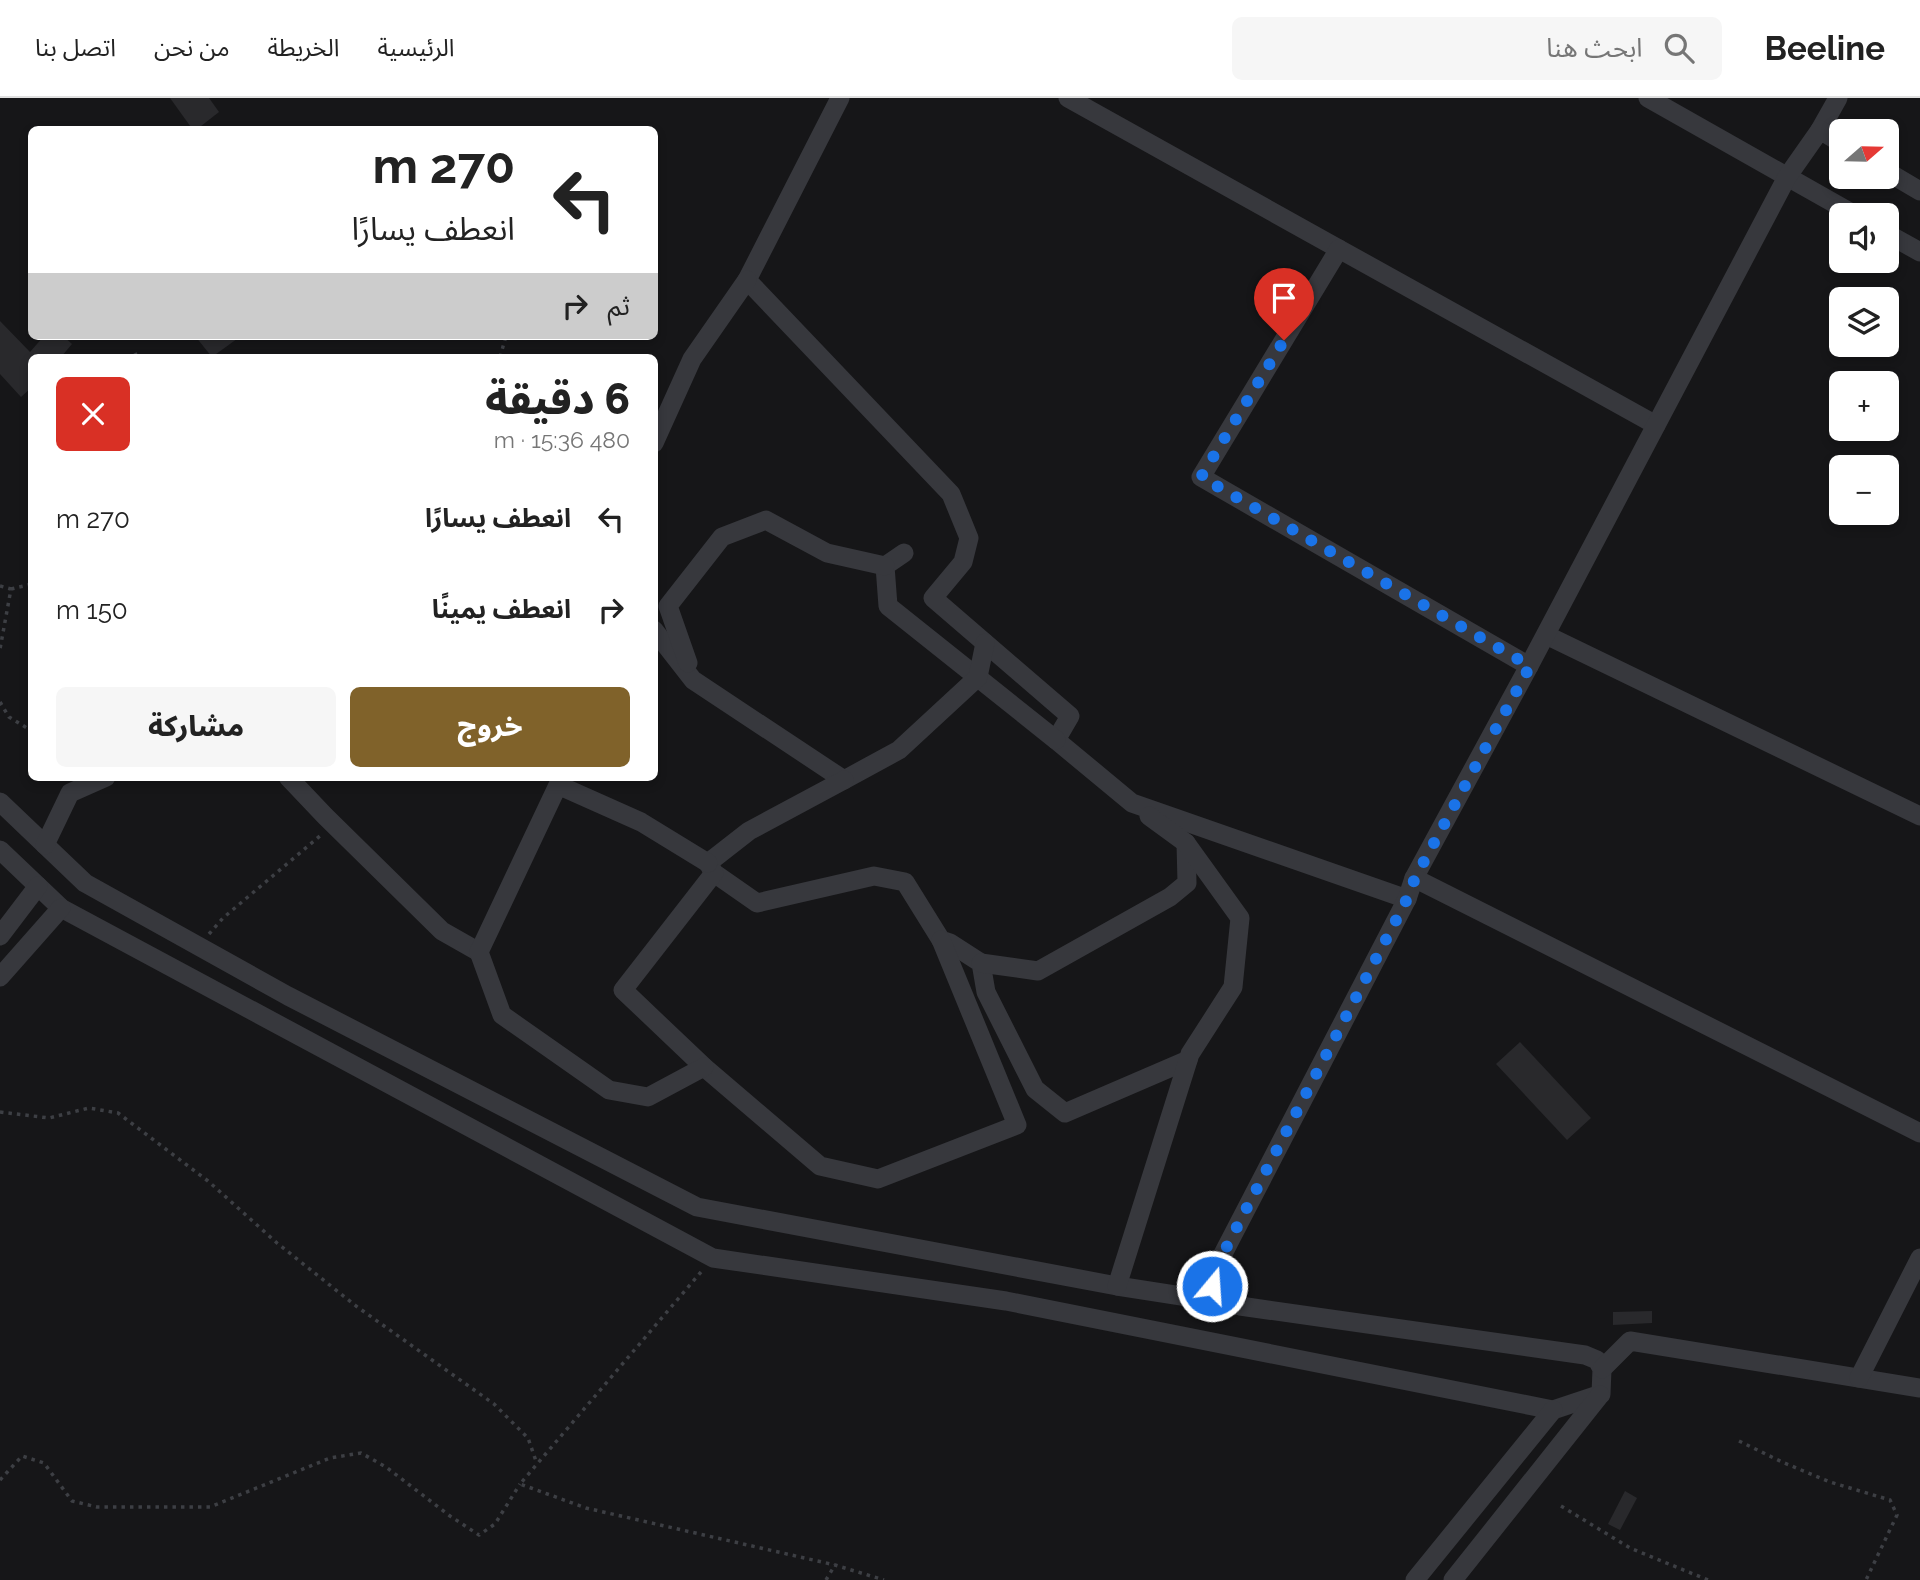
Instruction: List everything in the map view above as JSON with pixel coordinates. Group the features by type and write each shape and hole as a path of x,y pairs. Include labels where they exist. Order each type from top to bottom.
{"street":[{"path":"658,434 692,359 747,280 840,98"},
{"path":"1068,98 1657,425"},
{"path":"1648,98 1834,203"},
{"path":"1240,1306 1212,1286 1212,1275 1407,899 1415,878 1530,666 1787,177 1820,130 1838,98"},
{"path":"1820,130 1829,136"},
{"path":"1899,179 1920,191"},
{"path":"1899,240 1920,252"},
{"path":"1339,248 1201,477 1530,666"},
{"path":"747,280 951,494 969,538 963,562 933,598 1070,716 1056,740"},
{"path":"693,680 668,606 722,537 766,520 827,553 885,566 904,553"},
{"path":"885,566 887,606 1132,803 1186,843 1240,918 1233,987 1190,1054 1117,1286"},
{"path":"658,635 693,680 844,780"},
{"path":"1546,635 1918,811"},
{"path":"479,952 558,785 641,822 711,868 757,903 874,876 905,881 941,940 1017,1125 878,1179 820,1166 704,1067 623,990 711,868 749,831 899,750 978,677 985,643"},
{"path":"45,845 69,793 97,781"},
{"path":"292,781 442,930 479,952 502,1015 609,1090 648,1097 704,1067"},
{"path":"0,803 85,883 288,996 696,1207 1117,1286 1585,1355 1597,1360 1602,1369 1601,1394 1453,1580"},
{"path":"1132,803 1407,899"},
{"path":"941,940 981,963 1038,971 1170,897 1187,883 1186,843"},
{"path":"0,850 61,908 713,1258 1006,1301 1553,1410 1601,1394"},
{"path":"1415,878 1920,1133"},
{"path":"0,936 38,886"},
{"path":"0,977 61,908"},
{"path":"981,963 986,992 1035,1089 1065,1113 1188,1060"},
{"path":"1859,1378 1920,1258"},
{"path":"1602,1369 1630,1342 1920,1388"},
{"path":"1415,1580 1553,1410"}],"path":[{"path":"0,586 11,589 28,585"},
{"path":"0,649 11,589"},
{"path":"0,702 9,716 28,728"},
{"path":"198,946 223,918 334,824"},
{"path":"0,1112 49,1118 89,1108 118,1113 208,1181 277,1243 356,1306 494,1404 528,1438 537,1464"},
{"path":"0,1480 22,1455 44,1463 72,1501 97,1507 210,1507 330,1458 361,1454 386,1467 479,1535 495,1524 520,1484 713,1258"},
{"path":"1740,1441 1830,1482 1890,1500 1897,1514 1867,1580"},
{"path":"520,1484 586,1508 835,1565 884,1580"},
{"path":"1561,1506 1630,1548 1708,1580"},
{"path":"826,1580 835,1565"}],"building":[{"path":"170,98 209,98 219,112 201,126 190,126"},
{"path":"0,321 30,352 40,340 68,340 72,344 64,354 28,354 28,391 21,397 0,374"},
{"path":"198,340 235,340 216,354 210,354"},
{"path":"1520,1042 1591,1118 1567,1140 1496,1064"},
{"path":"1652,1311 1652,1323 1613,1325 1613,1312"},
{"path":"1625,1491 1637,1498 1620,1530 1608,1524"}],"route":[{"path":"1212,1286 1212,1275 1407,899 1415,878 1530,666 1201,477 1284,340"}]}
